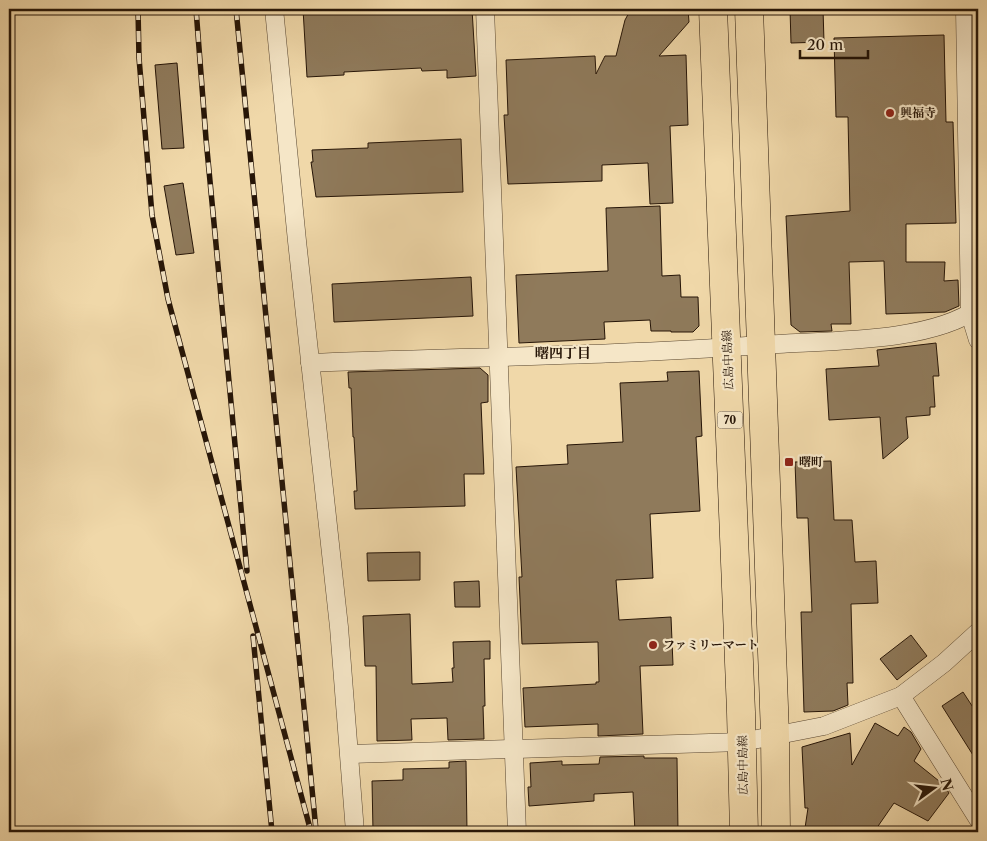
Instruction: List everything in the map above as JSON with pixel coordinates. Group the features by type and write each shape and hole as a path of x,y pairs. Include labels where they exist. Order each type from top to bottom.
{"main road":[{"name":"広島中島線","path":"713,9 744,832"},
{"path":"749,9 775,735 776,832"}],"street":[{"path":"274,9 339,627 356,832"},
{"path":"485,9 517,832"},
{"path":"965,9 974,311 978,340"},
{"path":"310,363 727,348 881,337 933,328 974,311"},
{"path":"350,754 742,742 824,726 901,696 944,663 978,632"},
{"path":"901,696 978,819"}],"shaded area":[{"path":"972,9 978,9 978,290"}],"building":[{"path":"303,9 472,9 476,76 447,78 447,70 422,71 421,68 344,72 344,75 307,77"},
{"path":"631,9 688,9 689,22 659,56 686,55 688,125 670,126 673,203 650,204 648,163 602,165 602,181 508,184 504,115 508,115 506,60 595,56 596,74 605,56 616,56 625,20"},
{"path":"790,9 823,9 824,42 791,43"},
{"path":"944,35 946,122 953,122 956,223 906,224 906,262 945,262 944,281 958,280 959,306 945,312 886,314 884,261 849,262 851,324 831,324 832,331 800,332 791,325 786,216 850,211 848,117 836,117 834,38"},
{"path":"177,63 184,148 162,149 155,65"},
{"path":"461,139 463,192 316,197 311,162 313,162 312,150 368,148 368,143"},
{"path":"183,183 194,253 176,255 164,186"},
{"path":"660,206 662,276 680,275 681,297 698,297 699,326 693,332 651,331 650,320 604,322 605,339 519,343 516,275 608,271 606,208"},
{"path":"471,277 473,316 334,322 332,284"},
{"path":"936,343 939,376 933,376 935,407 930,407 930,415 906,417 908,438 883,459 880,417 829,420 826,369 879,366 877,350"},
{"path":"480,368 488,375 488,402 481,403 484,474 464,474 465,506 355,509 354,491 357,491 351,388 349,388 348,372"},
{"path":"699,371 702,436 696,437 700,511 650,514 653,578 616,580 619,620 671,617 673,665 640,666 643,734 598,736 598,724 525,727 523,688 596,684 596,682 599,682 598,642 522,644 519,577 522,577 516,467 568,464 567,445 623,442 620,383 668,381 667,372"},
{"path":"831,461 834,520 852,520 855,562 876,561 878,603 851,604 853,683 847,683 848,705 833,711 804,712 801,612 812,612 808,518 797,518 795,462"},
{"path":"420,552 420,580 368,581 367,553"},
{"path":"479,581 480,607 455,607 454,582"},
{"path":"410,614 412,684 453,682 453,642 490,641 490,659 484,659 484,739 448,740 447,718 411,719 412,740 377,741 376,666 365,666 363,616"},
{"path":"911,635 927,656 897,680 880,659"},
{"path":"963,692 978,715 978,763 942,706"},
{"path":"875,723 898,736 904,727 911,732 921,749 914,761 944,785 949,793 928,821 894,803 874,832 838,832 840,828 805,828 808,808 805,808 802,747 850,733 852,765"},
{"path":"644,756 644,758 677,758 678,832 635,832 633,792 594,794 594,801 529,806 528,787 531,787 530,763 562,761 562,765 599,764 600,757"},
{"path":"466,761 467,832 373,831 372,781 403,780 403,769 449,768 449,762"}],"railway":[{"path":"138,9 139,58 152,215 168,299 311,832"},
{"path":"196,9 206,139 247,571"},
{"path":"236,9 316,830"},
{"path":"253,636 272,832"}],"place":[{"name":"興福寺","path":"890,113"},
{"name":"曙町","path":"789,462"},
{"name":"ファミリーマート","path":"653,645"}],"district":[{"name":"曙四丁目","path":"563,353"}]}
